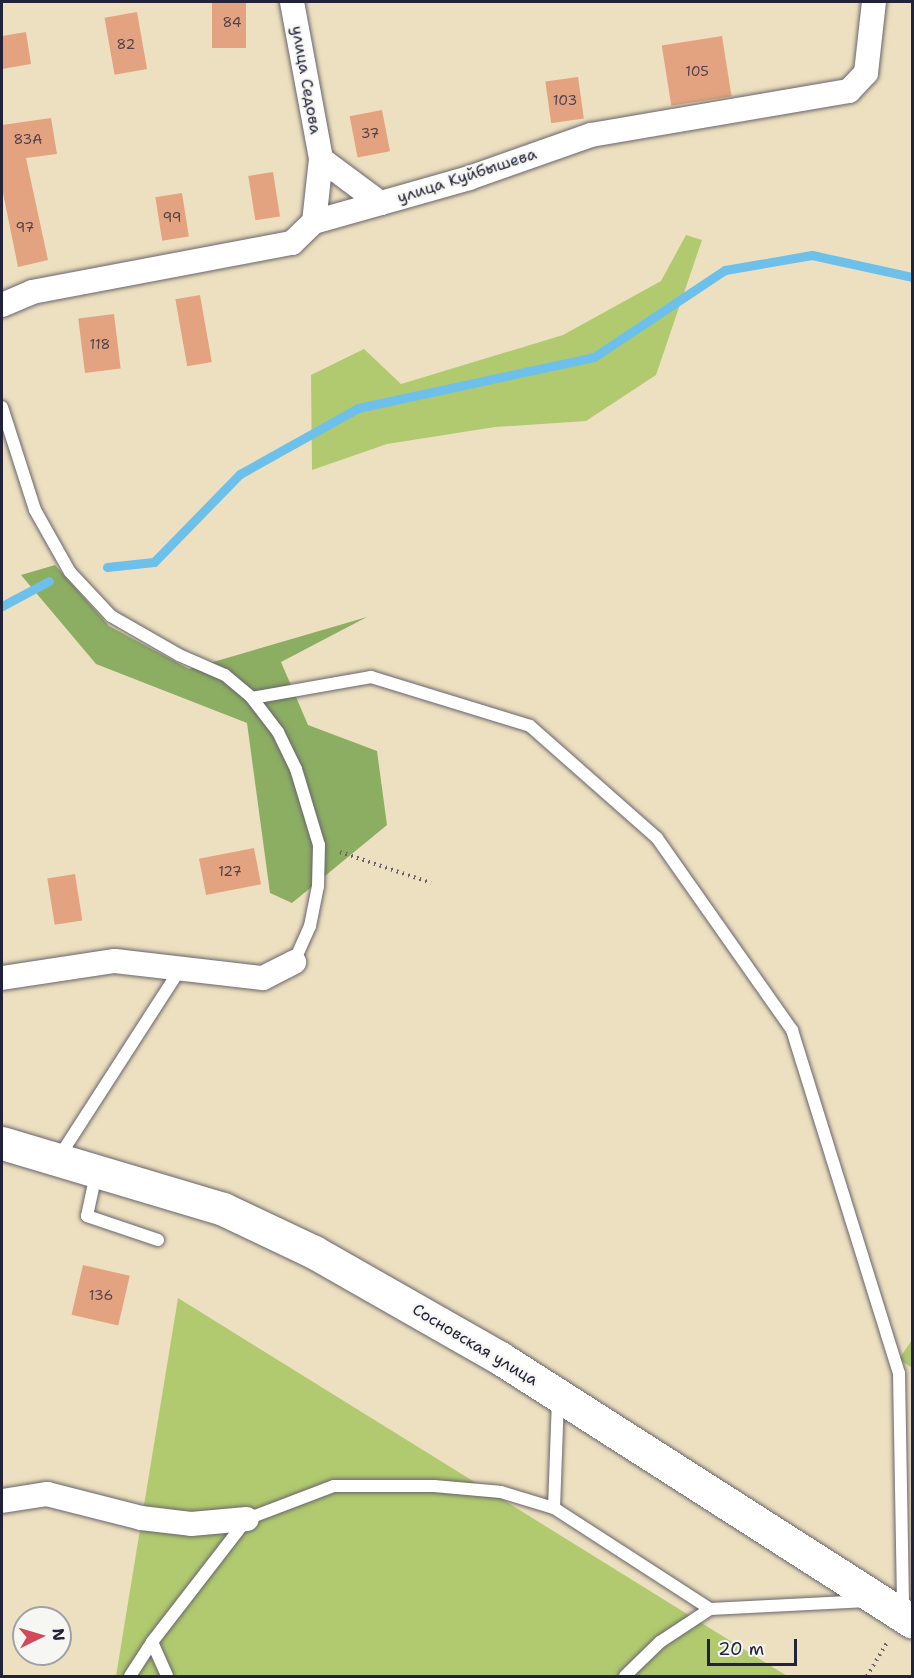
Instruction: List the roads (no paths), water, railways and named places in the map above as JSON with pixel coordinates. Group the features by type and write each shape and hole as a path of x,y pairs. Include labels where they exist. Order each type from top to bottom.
{"main road":[{"name":"Сосновская улица","path":"2,1143 97,1169 223,1209 314,1252 558,1395 899,1612"}],"street":[{"name":"улица Седова","path":"292,2 321,159 314,222"},
{"name":"улица Куйбышева","path":"2,305 32,292 292,243 314,222 591,135 849,91 866,72 874,2"},
{"path":"321,159 380,203"},
{"path":"2,978 115,961 262,978 294,962"},
{"path":"2,1501 47,1494 151,1519 192,1524 248,1519"}],"lane":[{"path":"2,407 35,510 70,573 111,616 179,655 225,675 252,698 278,732 296,769 319,845 318,886 310,926 294,962"},
{"path":"130,1677 152,1642 248,1519 334,1486 434,1486 501,1492 554,1508 710,1610 899,1612 899,1373 792,1030 657,838 530,726 371,677 252,698"},
{"path":"58,1158 180,969"},
{"path":"97,1169 87,1216 158,1240"},
{"path":"554,1508 558,1395"},
{"path":"625,1677 660,1642 710,1610"},
{"path":"152,1642 167,1677"}],"waterway":[{"path":"107,567 154,562 240,474 358,408 594,357 725,270 812,255 912,277"},
{"path":"2,606 49,581"}]}
